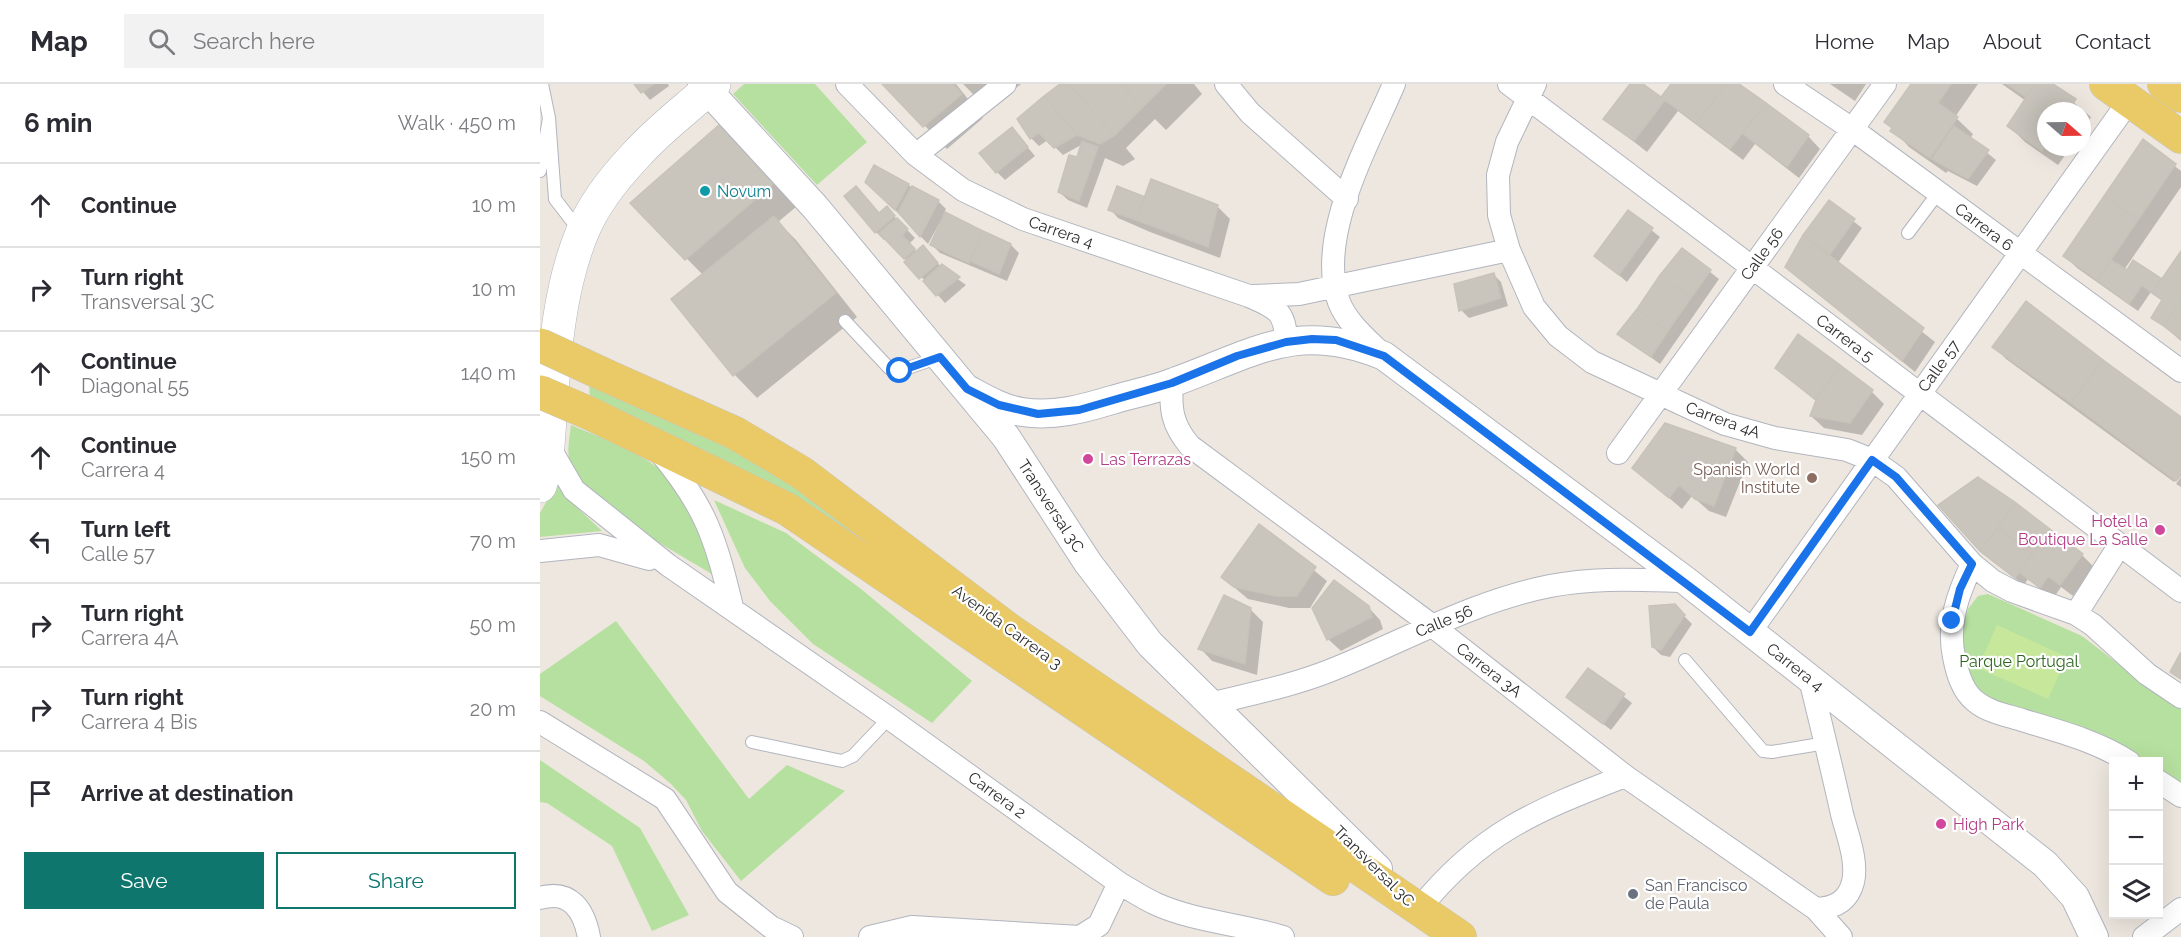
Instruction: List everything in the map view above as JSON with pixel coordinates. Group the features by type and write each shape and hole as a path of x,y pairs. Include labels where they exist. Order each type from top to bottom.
{"main road":[{"path":"2164,84 2181,96"},
{"path":"540,486 546,467 562,309 570,269 583,230 611,185 637,154 707,86"},
{"path":"2118,92 2181,137"},
{"name":"Avenida Carrera 3","path":"540,345 735,433 802,473 1008,629 1419,923"},
{"name":"Avenida Carrera 3","path":"540,392 650,441 788,509 1419,923 1460,937"}],"street":[{"name":"Carrera 4","path":"848,84 916,155 963,190 1023,219 1250,297 1275,308 1283,316 1286,342"},
{"path":"916,155 1005,84"},
{"path":"1226,84 1250,113 1347,199"},
{"path":"1384,356 1347,315 1340,302 1336,286 1334,255 1347,199 1394,84"},
{"name":"Carrera 5","path":"1509,84 1531,91 1752,268 2181,591"},
{"name":"Carrera 6","path":"1785,84 1852,129 2181,371"},
{"name":"Calle 56","path":"1618,453 1885,84"},
{"name":"Transversal 3C","path":"707,86 815,207 1006,437 1114,600 1150,644 1419,923"},
{"name":"Carrera 4A","path":"1531,91 1507,142 1498,175 1499,215 1509,250 1534,307 1558,336 1592,362 1725,424 1775,438 1848,450 1872,460 1896,477 1972,564 2012,591 2076,614 2093,625 2147,674 2181,697"},
{"name":"Calle 57","path":"1750,632 2020,254 2118,92"},
{"path":"1250,297 1299,294 1509,250"},
{"name":"Carrera 4","path":"967,389 1019,411 1049,414 1079,410 1172,383 1237,356 1286,342 1312,339 1336,340 1384,356 1686,581 2045,864 2075,897 2094,937"},
{"name":"Carrera 3A","path":"1172,383 1170,410 1180,434 1190,446 1431,624 1625,776 1816,909 1841,937"},
{"path":"650,441 680,477 708,522 732,607"},
{"name":"Carrera 2","path":"548,445 574,490 668,565 732,607 1119,883 1157,905 1212,921 1256,928 1283,937"},
{"name":"Carrera 2","path":"540,551 599,545 622,549 668,565"},
{"path":"2076,614 2119,546"},
{"path":"1972,564 1955,604 1951,636 1955,664 1971,697 1989,710 2076,737 2118,757"},
{"name":"Calle 56","path":"1210,704 1328,672 1431,624 1498,600 1550,586 1613,579 1686,581"},
{"path":"1810,680 1849,845 1854,880 1849,893 1841,903 1830,908 1816,909"},
{"path":"540,722 664,799 727,892 771,927 792,937"},
{"path":"1419,923 1460,863 1495,835 1545,807 1625,776"},
{"path":"2163,784 2181,796"},
{"path":"870,937 912,927 1080,937 1099,925 1119,883"},
{"path":"540,898 555,896 576,903 582,911 589,937"},
{"path":"2144,937 2181,909"}],"lane":[{"path":"542,84 553,145 551,176 555,199 574,225 583,230"},
{"path":"540,171 549,118"},
{"path":"1908,233 1938,193"},
{"path":"845,321 890,368 900,371 940,357"},
{"path":"1685,660 1763,751 1772,752 1826,743"},
{"path":"752,742 842,761 853,756 889,718"},
{"path":"1212,921 1229,937"}],"green space":[{"path":"744,84 815,84 867,142 817,185 733,94"},
{"path":"589,382 753,455 1011,647 590,401"},
{"path":"571,425 619,445 665,473 687,500 718,578 633,526 591,492 577,475 569,458"},
{"path":"557,483 570,501 602,531 540,537 540,513"},
{"path":"714,500 786,533 861,589 972,681 932,723 813,644 770,601 745,568"},
{"name":"Parque Portugal","path":"1988,594 2082,636 2156,693 2181,709 2181,786 2163,775 2163,757 2133,757 2103,739 1985,699 1972,682 1961,660 1963,619 1978,596"},
{"path":"616,621 749,799 787,765 845,791 741,881 702,831 686,800 671,784 644,761 540,696 540,674"},
{"path":"1997,625 2067,657 2048,699 1978,668"},
{"path":"540,760 640,828 689,915 652,931 612,846 547,803 540,802"}],"building":[{"path":"634,84 654,84 641,93"},
{"path":"882,84 953,84 962,94 923,127"},
{"path":"1060,84 1069,84 1114,136 1100,144 1077,135 1044,96"},
{"path":"1069,84 1122,84 1142,108 1114,136"},
{"path":"1122,84 1166,84 1142,108"},
{"path":"1630,84 1643,84 1665,100 1634,141 1603,119"},
{"path":"1671,84 1727,84 1696,123 1661,97"},
{"path":"1727,84 1739,84 1766,103 1730,149 1696,123"},
{"path":"1911,84 1951,84 1938,103 1958,117 1930,158 1890,131 1892,128 1884,122"},
{"path":"2007,84 2035,84 2026,97"},
{"path":"2035,84 2053,84 2076,99 2074,102 2037,102 2037,147 2007,126"},
{"path":"1044,96 1077,135 1054,148 1039,133 1030,139 1017,119"},
{"path":"1766,103 1809,135 1787,167 1742,133"},
{"name":"Novum","path":"728,117 780,178 685,260 630,203"},
{"path":"1954,126 1989,150 1968,179 1932,159"},
{"path":"1012,127 1028,147 996,173 979,153"},
{"path":"2143,139 2176,164 2138,220 2104,196"},
{"path":"1082,141 1098,147 1079,201 1058,192 1069,155 1077,157"},
{"path":"874,165 909,184 895,210 865,182"},
{"path":"1151,179 1218,205 1208,247 1136,220"},
{"path":"856,186 879,213 887,206 895,216 875,233 844,196"},
{"path":"912,186 939,200 920,237 898,212"},
{"path":"1117,186 1145,197 1136,220 1108,210"},
{"path":"2104,196 2138,220 2097,280 2063,256"},
{"path":"1829,200 1855,219 1829,256 1803,235"},
{"path":"1628,210 1653,228 1619,275 1594,256"},
{"path":"945,212 983,231 969,263 930,245"},
{"path":"774,216 836,293 733,376 671,299"},
{"path":"897,218 908,229 902,235 915,249 904,259 879,233"},
{"path":"983,231 1011,244 999,274 971,261"},
{"path":"1803,235 1924,328 1902,361 1785,267"},
{"path":"923,245 938,263 919,279 904,262"},
{"path":"1682,248 1711,270 1691,298 1660,275"},
{"path":"2181,251 2181,301 2164,326 2151,318 2162,300 2152,293"},
{"path":"2111,260 2127,270 2133,260 2162,279 2152,293 2142,285 2129,304 2097,280"},
{"path":"942,264 960,277 936,296 923,281"},
{"path":"1494,273 1501,298 1459,311 1454,284"},
{"path":"1660,275 1691,298 1668,331 1637,309"},
{"path":"2026,301 2103,360 2071,403 1992,347"},
{"path":"2181,301 2181,339 2164,326"},
{"path":"1637,309 1668,331 1651,357 1617,334"},
{"path":"1798,334 1840,365 1816,400 1775,368"},
{"path":"2103,360 2181,417 2181,475 2176,481 2071,403"},
{"path":"1840,365 1873,390 1850,423 1810,416 1816,400"},
{"path":"1665,423 1736,448 1714,506 1695,499 1679,485 1669,498 1632,468"},
{"path":"1978,477 2016,503 1980,551 1938,505"},
{"path":"2016,503 2051,530 2032,554 1998,528"},
{"path":"1259,524 1316,567 1297,596 1276,596 1234,587 1221,577"},
{"path":"1998,528 2032,554 2015,578 1980,551"},
{"path":"2051,530 2083,554 2060,585 2048,576 2040,588 2019,572"},
{"path":"1334,580 1369,606 1372,617 1327,640 1312,608"},
{"path":"1224,595 1251,608 1245,664 1198,649"},
{"path":"1675,604 1685,615 1661,650 1652,647 1649,606"},
{"path":"2181,652 2181,679 2170,672"},
{"path":"1588,668 1625,694 1603,724 1566,697"}],"place":[{"name":"Novum","path":"705,191"},
{"name":"Las Terrazas","path":"1088,459"},
{"name":"Spanish World Institute","path":"1812,478"},
{"name":"Hotel la Boutique La Salle","path":"2160,530"},
{"name":"High Park","path":"1941,824"},
{"name":"San Francisco de Paula","path":"1633,894"}],"route":[{"path":"900,371 940,357 967,389 999,405 1038,414 1060,413 1079,410 1172,383 1237,356 1286,342 1312,339 1336,340 1362,347 1384,356 1686,581 1750,632 1872,460 1896,477 1972,564 1960,589 1952,621"}]}
